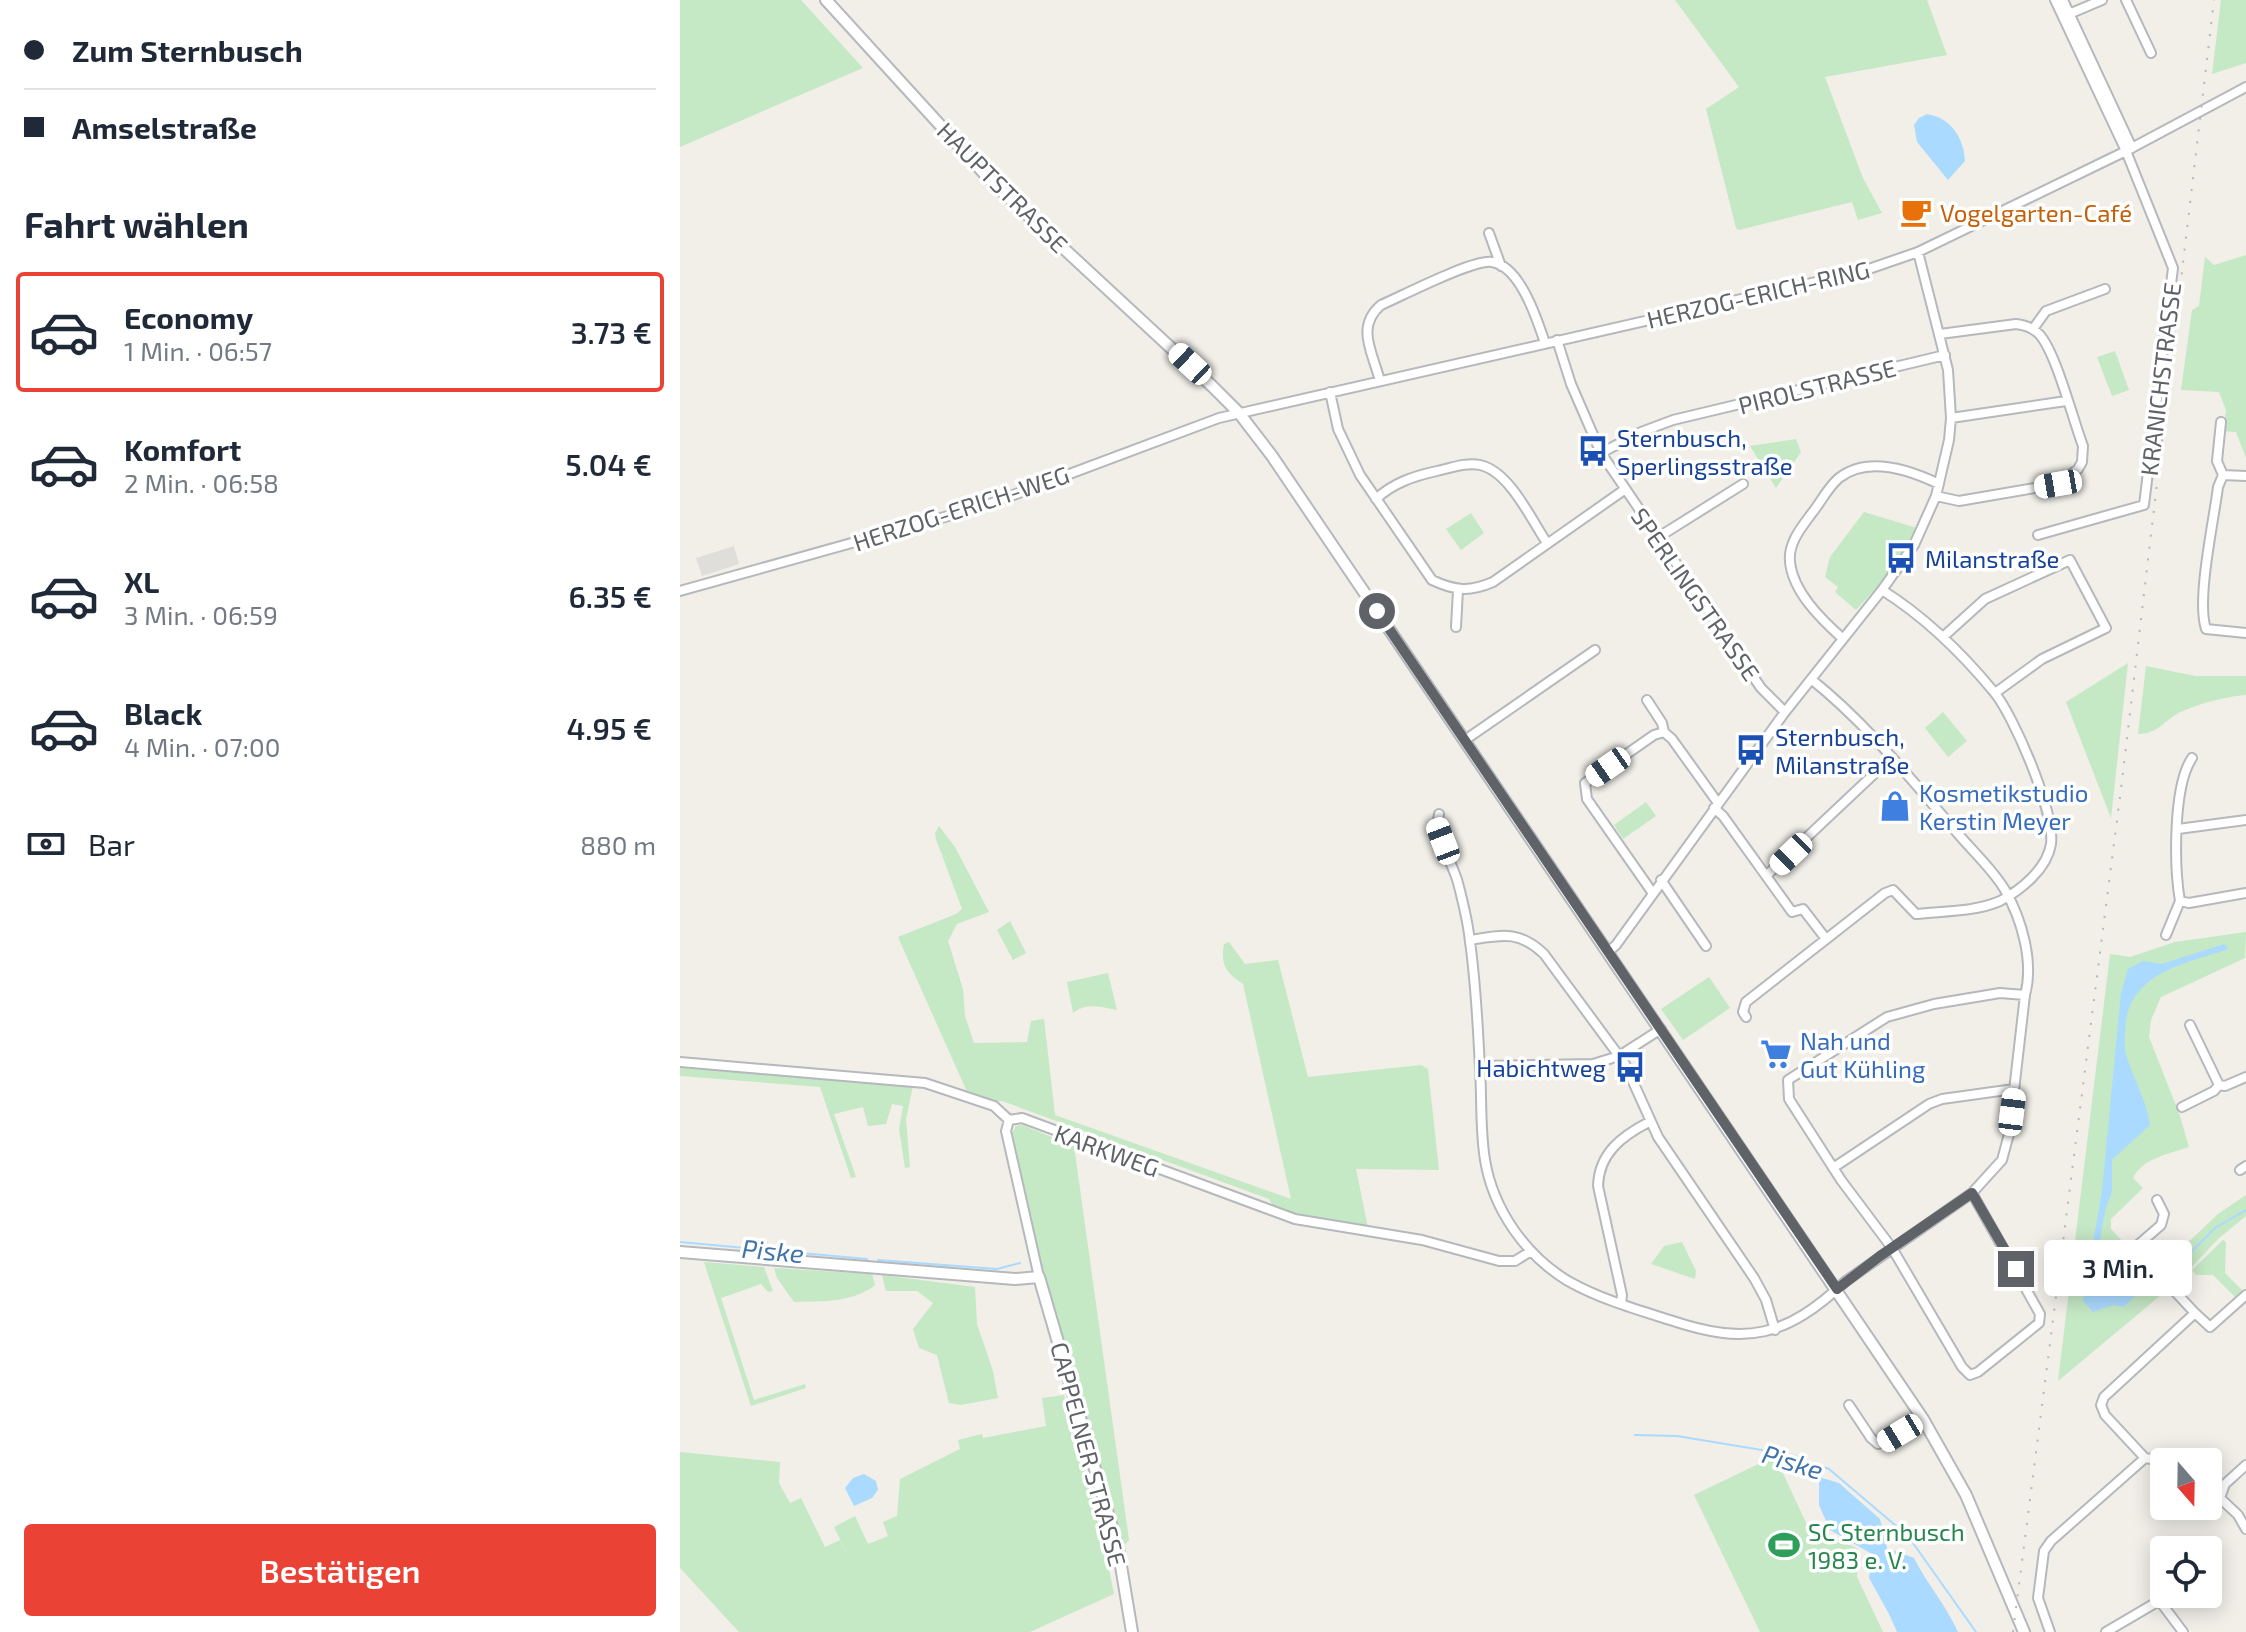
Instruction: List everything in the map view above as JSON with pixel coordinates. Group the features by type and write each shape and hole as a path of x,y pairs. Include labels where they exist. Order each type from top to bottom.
{"street":[{"name":"HAUPTSTRASSE","path":"826,0 992,182 1190,364 1239,413 1272,456 1923,1419 1966,1495 2024,1632"},
{"path":"2055,0 2129,150"},
{"path":"2063,0 2129,150"},
{"path":"2069,14 2102,0"},
{"path":"2126,0 2151,53"},
{"name":"HERZOG-ERICH-RING","path":"1239,413 1860,272 1918,252 2129,150 2246,87"},
{"name":"KRANICHSTRASSE","path":"2038,535 2144,505 2173,268 2129,150"},
{"path":"1489,233 1501,266"},
{"path":"1608,952 1785,712 1882,590 1914,545 1936,496 1951,418 1945,355 1918,252"},
{"path":"1380,381 1368,340 1370,314 1381,305 1472,266 1490,262 1501,266 1515,278 1526,294 1545,343"},
{"path":"2033,329 2046,311 2105,289"},
{"path":"1936,496 1959,501 2066,480 2078,469 2083,455 2083,446 2046,346 2033,329 2027,325 2005,324 1940,334"},
{"name":"SPERLINGSTRASSE","path":"1557,340 1571,384 1601,453 1761,688 1785,712"},
{"name":"PIROLSTRASSE","path":"1601,453 1641,432 1673,420 1945,355"},
{"path":"1330,392 1338,429 1360,475 1432,580 1458,590 1476,589 1493,582 1624,490"},
{"path":"1951,418 2066,401"},
{"name":"HERZOG-ERICH-WEG","path":"680,591 984,506 1141,446 1239,413"},
{"path":"2221,422 2217,461 2223,475 2218,487 2206,577 2204,622 2206,629 2213,631 2246,633"},
{"path":"1376,499 1400,482 1418,475 1478,464 1504,478 1547,543"},
{"path":"1842,638 1811,606 1794,579 1790,562 1792,544 1800,529 1840,477 1863,466 1882,466 1921,475 1939,484"},
{"path":"2223,475 2246,476"},
{"path":"1657,538 1743,484"},
{"path":"1943,637 1985,599 2070,560 2106,628 2042,659 1995,693"},
{"path":"1456,627 1458,590"},
{"path":"1746,1017 1743,1012 1746,1002 1885,893 1893,890 1899,894 1916,914 1982,907 2008,896 2030,880 2043,863 2051,843 2039,791 2021,736 1995,693 1913,609 1882,590"},
{"path":"1465,740 1595,650"},
{"path":"1439,814 1436,824 1457,881 1470,940 1483,1144 1489,1176 1516,1234 1565,1279 1588,1292 1720,1334 1755,1335 1775,1330 1828,1298 1892,1248 1972,1193 2002,1160 2007,1149 2029,981 2029,966 2021,932 2003,887 1892,757 1841,703 1811,679"},
{"path":"1647,700 1662,723 1664,732 1672,739 1792,912 1803,909 1826,939"},
{"path":"1652,892 1584,791 1585,783 1654,735 1664,732"},
{"path":"1767,875 1892,757"},
{"path":"2166,935 2180,901 2175,839 2185,768 2192,758"},
{"path":"2178,829 2246,820"},
{"path":"1661,880 1706,946"},
{"path":"2180,901 2189,903 2246,893"},
{"path":"1470,940 1509,935 1520,937 1544,954 1619,1056 1649,1122 1754,1278 1766,1300 1775,1330"},
{"path":"1972,1193 2040,1314 2039,1323 1978,1372 1970,1375 1892,1248 1833,1168 1789,1099 1788,1080 1887,1017 1934,1004 2000,993 2025,995"},
{"path":"2190,1025 2219,1085"},
{"path":"1480,1066 1593,1064 1619,1056 1661,1029"},
{"name":"KARKWEG","path":"680,1062 925,1083 994,1106 1009,1120 1022,1118 1295,1219 1412,1238 1499,1261 1515,1261 1531,1251"},
{"path":"2219,1085 2225,1086 2246,1077"},
{"path":"2182,1107 2214,1091 2219,1085"},
{"path":"1833,1168 1929,1104 1942,1099 2014,1089"},
{"name":"CAPPELNER STRASSE","path":"1009,1120 1006,1131 1039,1277 1118,1548 1132,1632"},
{"path":"1621,1304 1622,1295 1598,1186 1598,1173 1604,1157 1617,1143 1649,1122"},
{"path":"2157,1200 2164,1214 2161,1225 2138,1245 2138,1252 2195,1313 2210,1327 2246,1295"},
{"path":"680,1252 1015,1279 1039,1277"},
{"path":"2150,1459 2145,1458 2105,1415 2101,1405 2104,1397 2195,1313"},
{"path":"1849,1405 1878,1444 1923,1419"},
{"path":"2050,1632 2038,1598 2044,1551 2051,1541 2145,1458"},
{"path":"2222,1492 2225,1484 2246,1465"},
{"path":"2222,1500 2238,1515 2246,1529"},
{"path":"2106,1632 2157,1602 2162,1604 2183,1632"}],"shaded area":[{"path":"734,546 739,564 702,576 696,558"}],"green space":[{"path":"680,0 801,0 863,68 680,147"},
{"path":"1675,0 1927,0 1947,55 1825,77 1863,178 1882,213 1858,220 1852,202 1739,230 1736,228 1706,109 1739,87"},
{"path":"2221,0 2246,0 2246,63 2212,74"},
{"path":"2246,255 2246,458 2236,432 2223,431 2226,410 2219,392 2181,390 2192,310 2199,306 2205,257 2214,265"},
{"path":"2115,351 2129,390 2112,396 2097,357"},
{"path":"1796,439 1801,452 1776,488 1750,446"},
{"path":"1864,512 1917,528 1890,571 1856,610 1835,592 1838,587 1825,577 1830,557"},
{"path":"1471,513 1484,533 1461,550 1446,529"},
{"path":"2128,663 2111,818 2066,702"},
{"path":"2146,666 2195,676 2246,676 2246,695 2192,707 2155,730 2138,734"},
{"path":"1943,712 1967,741 1948,757 1925,728"},
{"path":"1646,802 1656,816 1623,839 1614,825"},
{"path":"939,826 955,847 989,912 957,924 948,941 963,989 965,1016 974,1043 1027,1042 1031,1021 1044,1019 1055,1115 1291,1199 1243,984 1228,972 1224,963 1224,944 1229,942 1245,964 1278,960 1308,1077 1421,1065 1428,1069 1439,1170 1356,1169 1368,1228 1320,1220 1273,1206 1269,1199 1002,1101 994,1102 968,1094 898,937 962,909 936,839"},
{"path":"1010,921 1026,953 1013,960 997,930"},
{"path":"2246,932 2245,958 2161,997 2151,1020 2149,1037 2189,1147 2157,1158 2137,1171 2133,1178 2143,1188 2111,1219 2111,1229 2167,1290 2058,1381 2110,954 2130,957 2175,942"},
{"path":"1108,973 1117,1010 1088,1006 1073,1013 1067,982"},
{"path":"1709,977 1730,1008 1683,1040 1661,1009"},
{"path":"680,1066 913,1086 906,1119 910,1167 905,1168 899,1129 903,1106 892,1104 886,1124 868,1126 863,1107 834,1114 856,1177 851,1178 820,1087 680,1076"},
{"path":"1022,1125 1074,1146 1129,1540 1123,1547 1043,1270 1012,1133 1016,1126"},
{"path":"2246,1195 2246,1216 2218,1239 2174,1286 2159,1270 2218,1214"},
{"path":"2223,1240 2226,1242 2225,1273 2243,1291 2236,1298 2213,1275 2196,1275 2192,1270"},
{"path":"1682,1242 1696,1271 1695,1279 1651,1264 1664,1246"},
{"path":"704,1262 764,1267 773,1291 768,1292 761,1284 721,1298 754,1400 805,1384 806,1388 751,1406"},
{"path":"774,1268 872,1274 875,1285 847,1298 794,1302 777,1278"},
{"path":"882,1275 975,1287 977,1324 993,1371 998,1398 961,1405 949,1403 937,1355 919,1348 913,1329 933,1303 917,1291 886,1291"},
{"path":"1064,1395 1104,1544 1114,1594 1030,1632 739,1632 680,1568 680,1452 780,1462 779,1483 790,1503 801,1498 825,1547 840,1540 855,1570 834,1527 855,1516 868,1544 888,1536 883,1522 897,1516 900,1479 960,1449 958,1440 1046,1426 1042,1398"},
{"name":"SC Sternbusch 1983 e. V.","path":"1775,1456 1814,1540 1836,1538 1858,1549 1857,1577 1883,1632 1760,1632 1694,1495"}],"water":[{"path":"1927,114 1943,120 1955,130 1962,145 1965,161 1948,180 1917,142 1914,125"},
{"path":"2224,944 2228,947 2226,950 2160,974 2135,996 2128,1012 2125,1052 2150,1125 2112,1160 2112,1191 2099,1245 2119,1267 2135,1296 2124,1307 2113,1305 2093,1312 2083,1301 2102,1191 2121,993 2128,969 2143,961 2162,964"},
{"path":"864,1474 876,1481 878,1490 872,1498 854,1506 845,1488 853,1478"},
{"path":"1819,1477 1839,1483 1880,1519 1887,1548 1914,1558 1958,1632 1897,1632 1869,1578 1872,1554 1830,1530 1819,1505"}],"waterway":[{"path":"2172,1271 2215,1228 2246,1210"},
{"name":"Piske","path":"680,1242 867,1259"},
{"name":"Piske","path":"878,1260 997,1269 1020,1263"},
{"name":"Piske","path":"1635,1435 1677,1436 1792,1455 1829,1469 1908,1536 1976,1632"}],"railway":[{"path":"2013,1632 2121,789 2214,0"}],"place":[{"name":"Vogelgarten-Café","path":"1916,212"},
{"name":"Sternbusch, Sperlingsstraße","path":"1593,451"},
{"name":"Milanstraße","path":"1901,558"},
{"name":"Sternbusch, Milanstraße","path":"1751,750"},
{"name":"Kosmetikstudio Kerstin Meyer","path":"1895,806"},
{"name":"Nah und Gut Kühling","path":"1776,1054"},
{"name":"Habichtweg","path":"1630,1067"},
{"name":"SC Sternbusch 1983 e. V.","path":"1784,1545"}],"route":[{"path":"1377,611 1837,1289 1972,1193 2016,1269"}]}
